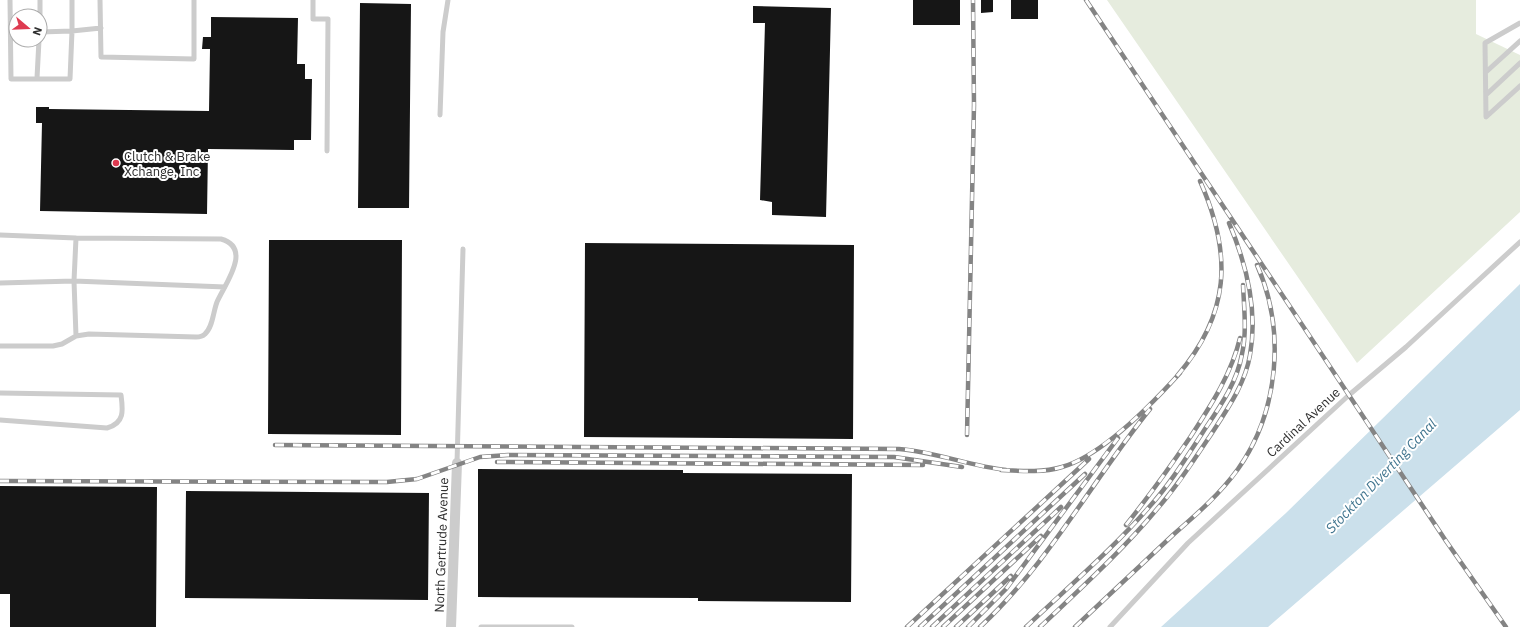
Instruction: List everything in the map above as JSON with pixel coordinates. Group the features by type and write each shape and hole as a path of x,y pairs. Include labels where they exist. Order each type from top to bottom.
{"street":[{"name":"North Gertrude Avenue","path":"451,627 457,463"}],"lane":[{"path":"10,0 11,79 70,79 72,0"},
{"path":"100,0 101,57 194,59 194,0"},
{"path":"313,0 313,19 328,19 327,151"},
{"path":"440,115 443,32 448,0"},
{"path":"1520,23 1484,43 1486,72 1486,117 1520,86"},
{"path":"48,32 100,28"},
{"path":"1486,72 1520,41"},
{"path":"37,78 39,48"},
{"path":"1486,94 1520,63"},
{"path":"0,235 76,238 221,239 228,241 236,251 234,268 217,303 209,328 201,336 89,334 76,336 62,344 53,346 0,346"},
{"path":"76,238 74,281 76,336"},
{"name":"Cardinal Avenue","path":"1110,627 1188,543 1349,395 1406,346 1520,242"},
{"path":"457,463 463,249"},
{"path":"0,283 74,281 225,287"},
{"path":"0,392 121,396 123,410 119,422 107,428 0,420"},
{"path":"481,627 572,627"}],"shaded area":[{"path":"1107,0 1476,0 1476,34 1520,55 1520,212 1357,363"}],"water":[{"name":"Stockton Diverting Canal","path":"1520,284 1520,410 1268,627 1161,627 1286,513"}],"building":[{"path":"913,0 960,0 960,25 913,25"},
{"path":"981,0 993,0 993,12 981,13"},
{"path":"1011,0 1038,0 1038,19 1011,19"},
{"path":"360,3 411,4 409,208 358,208"},
{"path":"753,6 831,8 826,217 772,215 772,202 760,200 765,23 753,23"},
{"path":"211,17 298,18 297,64 305,64 305,79 312,79 311,140 294,140 294,150 208,149 207,214 40,211 42,123 36,123 36,107 49,107 49,109 209,111 210,49 202,49 203,37 211,37"},
{"path":"269,240 402,240 401,435 268,434"},
{"path":"585,243 854,245 853,439 584,437"},
{"path":"478,469 683,470 683,473 852,474 851,602 698,601 698,598 478,597"},
{"path":"0,486 157,487 156,627 10,627 10,594 0,594"},
{"path":"186,491 429,493 428,600 185,598"}],"railway":[{"path":"967,435 974,105 973,0"},
{"path":"1086,0 1446,541 1506,627"},
{"path":"1177,376 1195,353 1208,330 1216,307 1221,283 1221,259 1218,234 1211,208 1200,181"},
{"path":"1040,627 1115,555 1144,525 1164,501 1185,474 1210,436 1244,377 1248,366 1252,338 1251,304 1241,254 1229,223"},
{"path":"1075,627 1216,495 1238,469 1252,446 1262,422 1270,396 1274,370 1275,343 1272,316 1266,290 1257,265"},
{"path":"1026,627 1105,553 1150,506 1171,480 1215,414 1227,395 1240,365 1244,346 1245,329 1243,285"},
{"path":"1126,525 1167,470 1206,413 1226,377 1240,338"},
{"path":"1001,470 1047,470 1062,467 1077,461 1093,452 1125,428 1180,373"},
{"path":"980,627 1027,576 1069,521 1150,409"},
{"path":"968,627 1006,589 1118,438"},
{"path":"275,445 899,449 926,453 1006,470"},
{"path":"0,481 387,482 417,479 480,457 508,455 894,457 962,467"},
{"path":"907,627 1089,459"},
{"path":"497,462 923,465"},
{"path":"920,627 1085,474"},
{"path":"932,627 1061,507"},
{"path":"943,627 1041,536"},
{"path":"956,627 1011,576"}],"place":[{"name":"Clutch & Brake Xchange, Inc","path":"116,163"}]}
